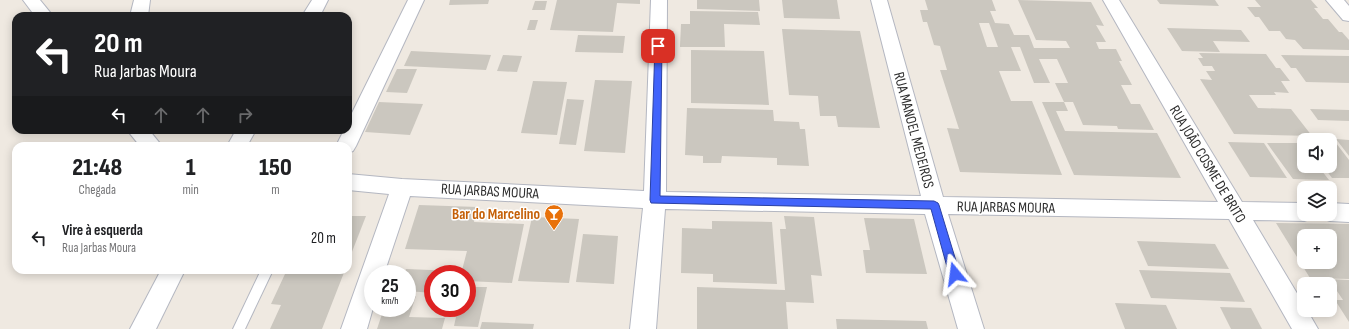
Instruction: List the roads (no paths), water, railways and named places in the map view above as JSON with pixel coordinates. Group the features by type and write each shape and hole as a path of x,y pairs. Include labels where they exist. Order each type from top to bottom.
{"street":[{"path":"31,0 41,12"},
{"path":"140,12 142,0"},
{"path":"312,12 320,0"},
{"path":"352,133 416,0"},
{"path":"643,329 655,200 659,0"},
{"name":"RUA MANOEL MEDEIROS","path":"879,0 934,205 971,329"},
{"name":"RUA JOÃO COSME DE BRITO","path":"1111,0 1305,329"},
{"path":"1334,0 1349,16"},
{"name":"RUA JARBAS MOURA","path":"352,182 402,187 655,200 1297,212"},
{"path":"354,329 402,187"},
{"path":"1337,212 1349,213"},
{"path":"142,329 156,306 171,274"}],"lane":[{"path":"239,329 265,274"}],"place":[{"name":"Bar do Marcelino","path":"554,231"}]}
